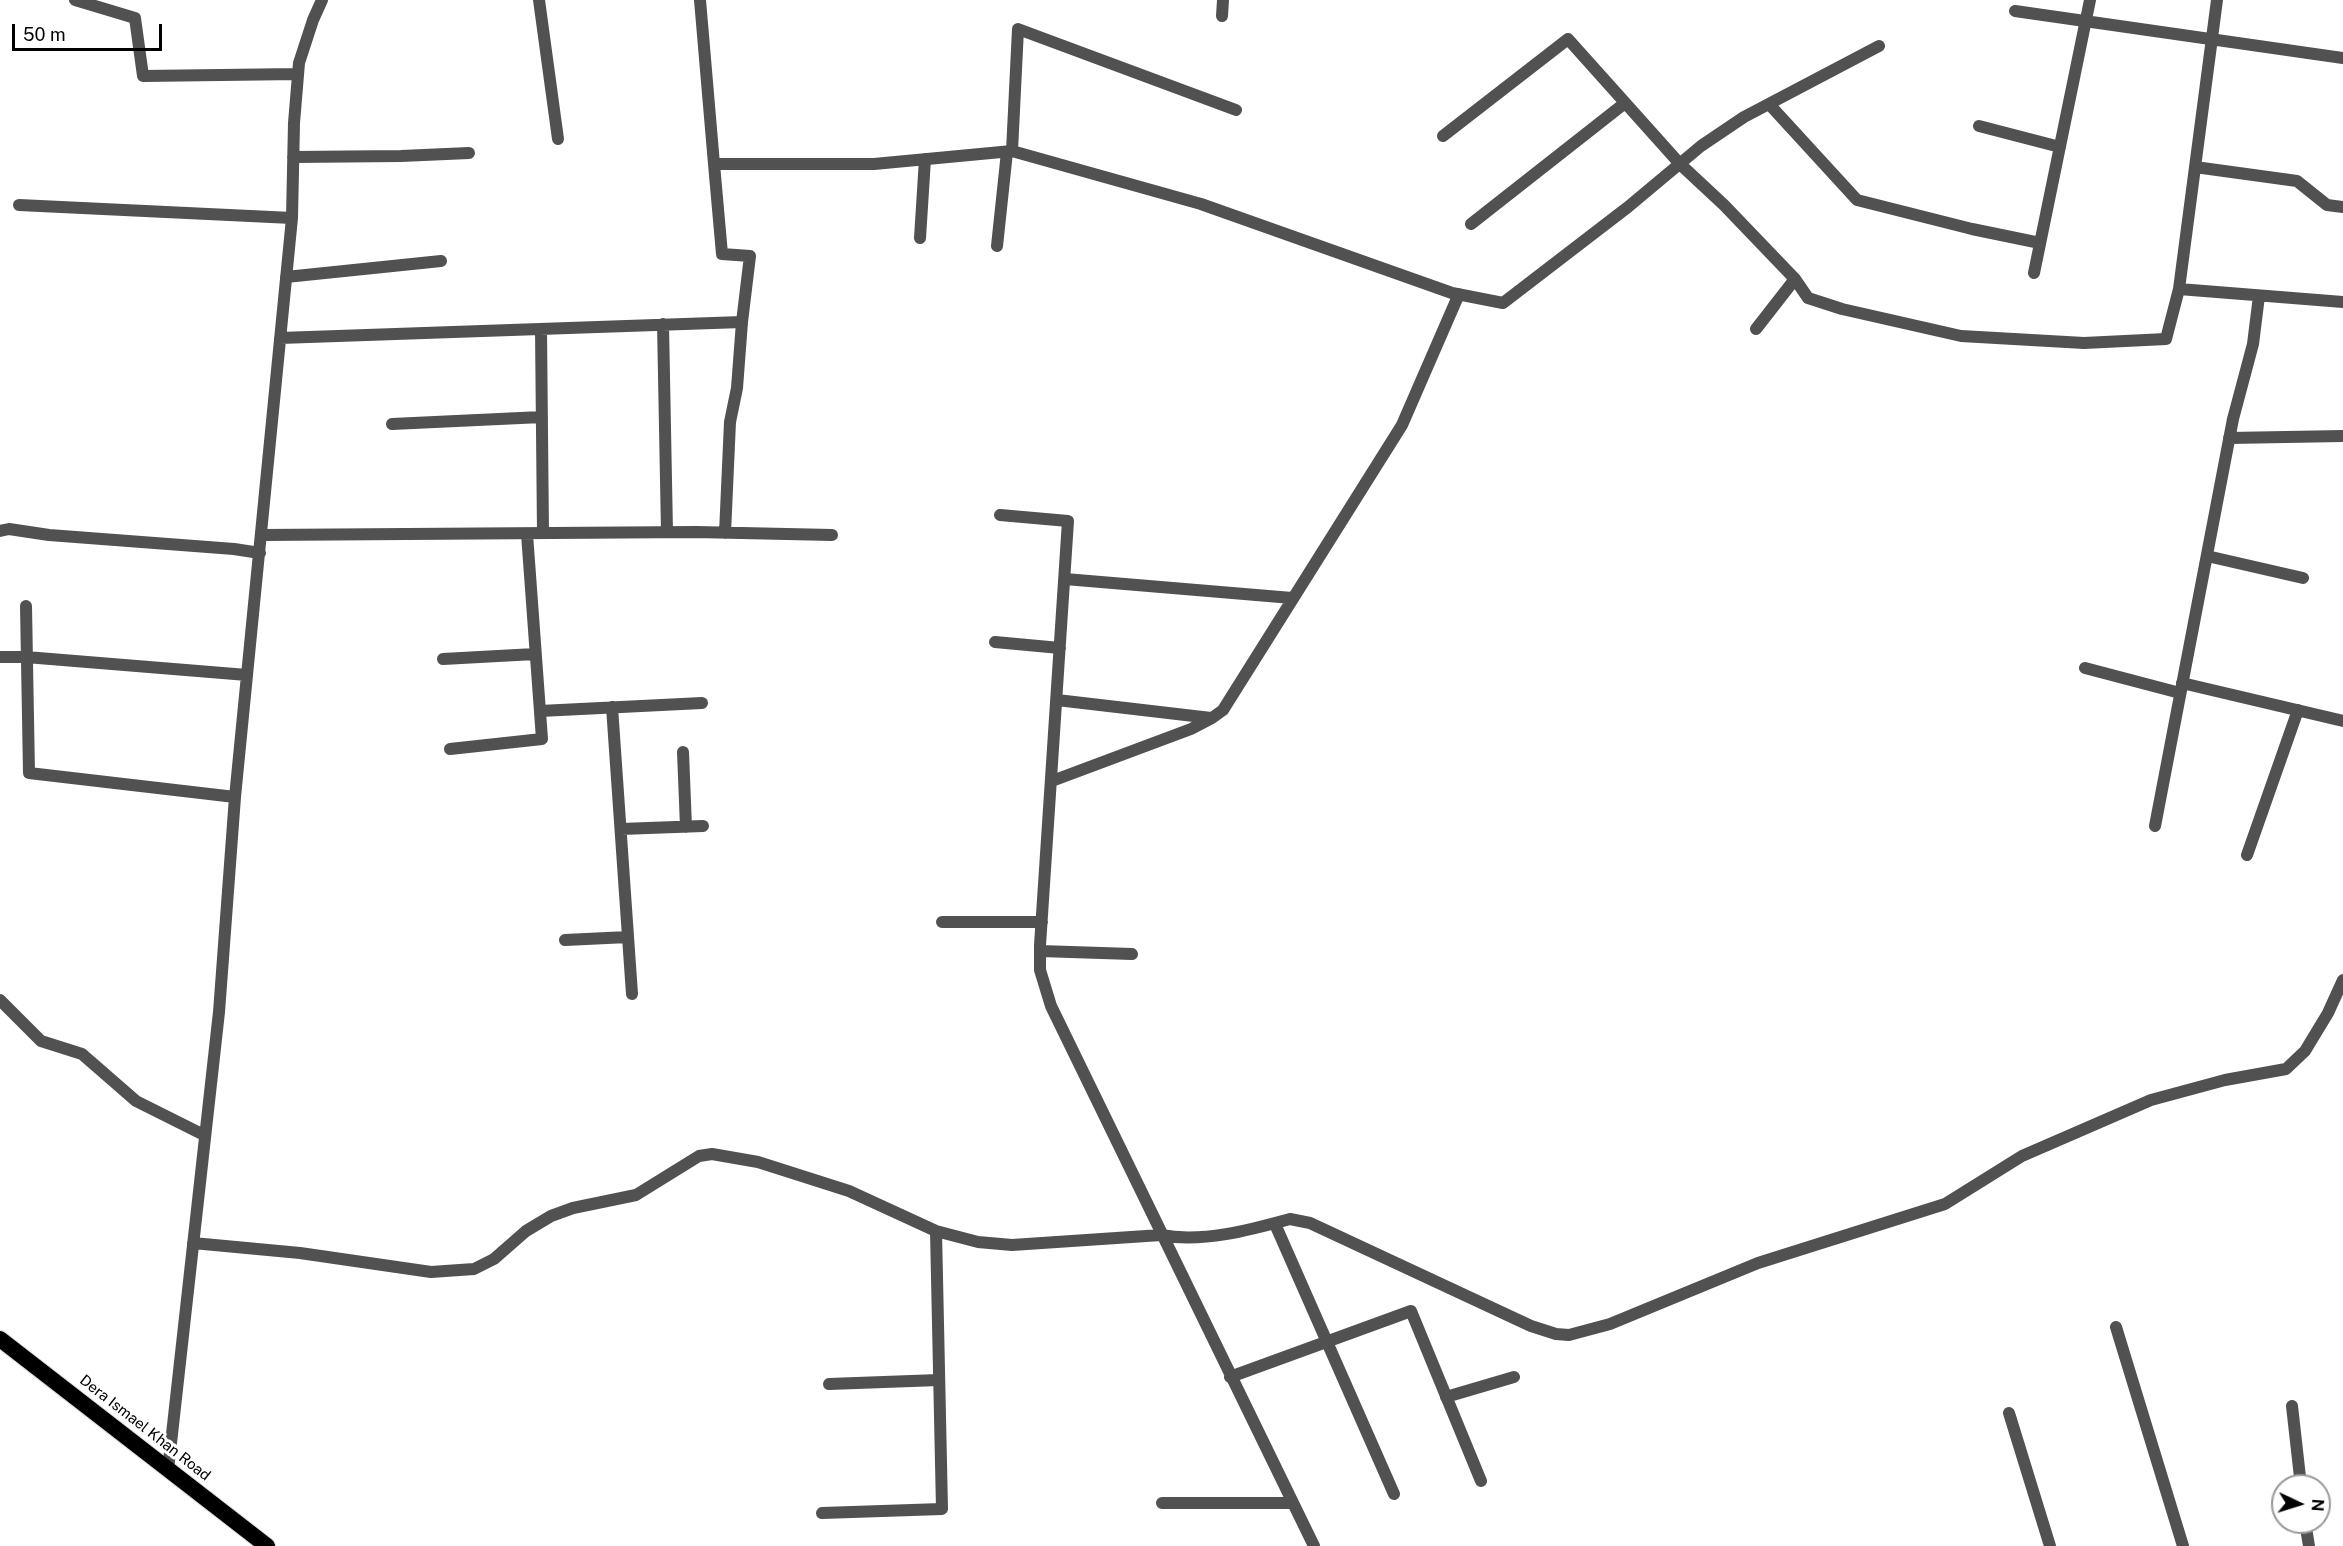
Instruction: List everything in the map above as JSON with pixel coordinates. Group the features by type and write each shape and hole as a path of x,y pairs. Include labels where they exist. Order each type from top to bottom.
{"highway":[{"name":"Dera Ismael Khan Road","path":"0,1339 267,1546"}],"street":[{"path":"75,0 135,18 143,76 298,74"},
{"path":"168,1470 219,1011 246,675 262,535 292,218 299,63 322,0"},
{"path":"539,0 558,139"},
{"path":"700,0 722,254 750,256 741,322 736,388 730,422 725,532"},
{"path":"1222,16 1223,0"},
{"path":"2034,273 2090,0"},
{"path":"1443,136 1568,39 1680,164 1724,205 1795,279 1808,298 1842,309 1961,336 2084,343 2166,339 2179,289 2217,0"},
{"path":"2015,11 2343,58"},
{"path":"997,246 1009,151 1018,29 1236,110"},
{"path":"714,164 874,164 1009,151 1201,204 1459,294 1503,303 1701,146 1744,117 1879,46"},
{"path":"1471,224 1626,102"},
{"path":"1769,104 1857,200 1972,229 2040,243"},
{"path":"1979,126 2060,147"},
{"path":"293,157 469,153"},
{"path":"920,238 925,159"},
{"path":"2194,167 2297,181 2326,205 2343,207"},
{"path":"19,205 292,218"},
{"path":"286,277 441,261"},
{"path":"1756,329 1795,279"},
{"path":"2179,289 2343,302"},
{"path":"1052,781 1191,729 1223,710 1402,425 1459,294"},
{"path":"2155,826 2229,438 2253,344 2259,296"},
{"path":"280,338 741,322"},
{"path":"663,324 667,532"},
{"path":"541,329 543,533"},
{"path":"392,424 542,417"},
{"path":"2229,438 2343,436"},
{"path":"1000,515 1068,521 1040,970 1051,1006 1314,1546"},
{"path":"0,531 9,529 49,535 260,553"},
{"path":"262,535 667,532 832,535"},
{"path":"450,749 542,739 527,534"},
{"path":"2207,556 2303,578"},
{"path":"1065,579 1292,598"},
{"path":"26,606 29,773 235,796"},
{"path":"995,642 1060,648"},
{"path":"444,659 535,654"},
{"path":"0,657 26,657 246,675"},
{"path":"2085,668 2343,721"},
{"path":"1057,700 1212,718"},
{"path":"540,711 702,703"},
{"path":"612,707 632,994"},
{"path":"2247,855 2298,710"},
{"path":"683,752 686,827"},
{"path":"621,829 703,826"},
{"path":"942,922 1042,922"},
{"path":"565,940 628,937"},
{"path":"1040,951 1132,954"},
{"path":"193,1243 300,1253 431,1272 474,1269 494,1259 526,1231 551,1216 573,1208 636,1195 699,1156 712,1154 758,1162 849,1191 936,1232 978,1242 1012,1245 1161,1235 1178,1238 1208,1236 1290,1220 1311,1223 1531,1326 1556,1334 1575,1334 1610,1324 1758,1263 1945,1204 2022,1156 2052,1145 2151,1100 2225,1080 2286,1069 2305,1051 2328,1012 2343,980"},
{"path":"0,1000 41,1041 82,1054 136,1101 204,1135"},
{"path":"1275,1224 1394,1494"},
{"path":"822,1513 942,1509 936,1232"},
{"path":"1230,1377 1411,1311 1481,1481"},
{"path":"2116,1328 2182,1546"},
{"path":"1446,1397 1514,1377"},
{"path":"829,1384 939,1380"},
{"path":"2292,1406 2300,1474"},
{"path":"2009,1413 2050,1546"},
{"path":"1162,1503 1293,1503"}]}
